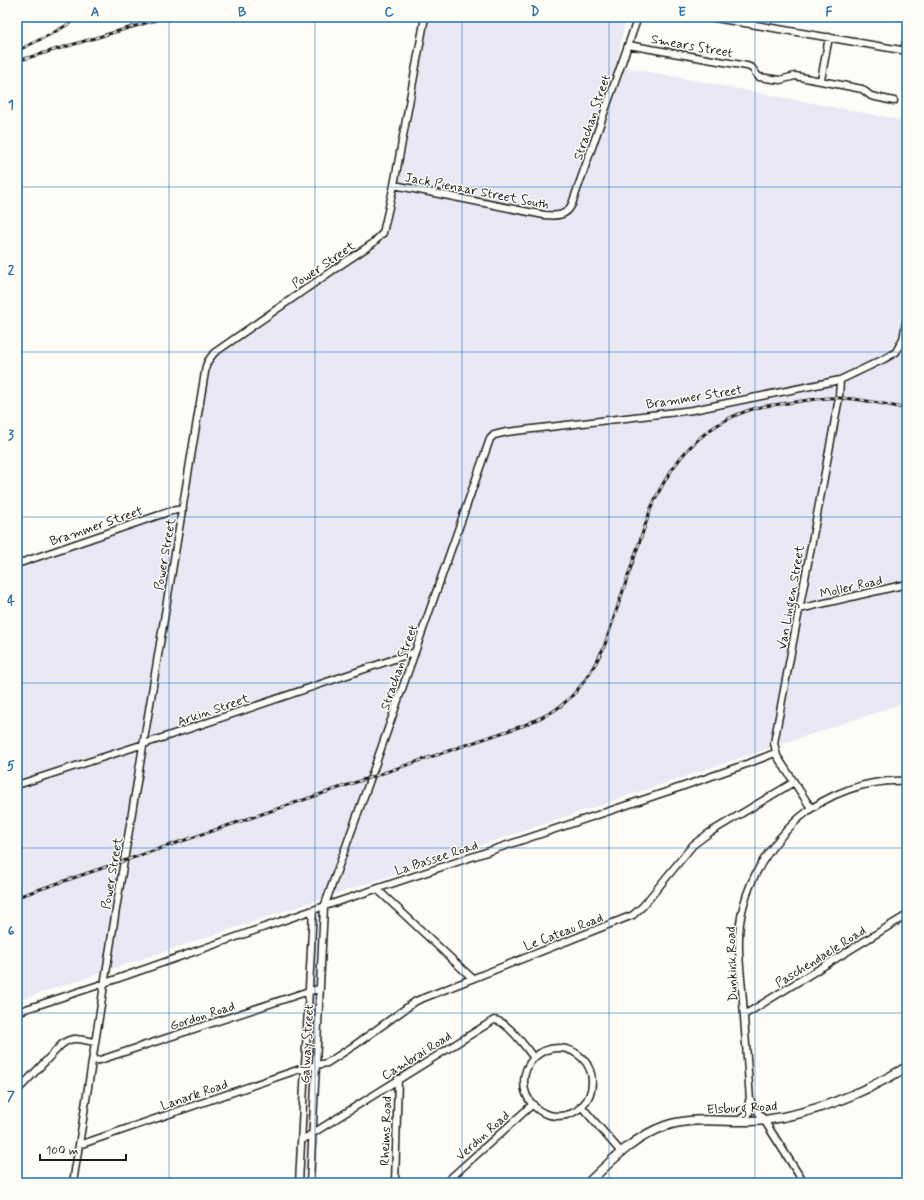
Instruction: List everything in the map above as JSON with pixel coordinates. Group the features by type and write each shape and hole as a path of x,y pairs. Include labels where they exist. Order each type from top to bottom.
{"main road":[{"name":"Elsburg Road","path":"588,1183 621,1152 648,1134 666,1126 695,1121 764,1120 798,1114 832,1104 874,1086 907,1067"},
{"path":"741,1120 748,1113 750,1101"}],"street":[{"name":"Power Street","path":"73,1183 206,366 210,356 381,237 386,225 394,185 425,17"},
{"name":"Strachan Street","path":"556,216 567,212 572,204 638,17"},
{"path":"709,17 738,19 906,51 907,38"},
{"path":"829,37 820,80 862,89 871,96 894,101"},
{"name":"Smears Street","path":"628,45 752,68 759,77 780,80 795,76 820,80"},
{"name":"Jack Pienaar Street South","path":"394,185 556,216"},
{"name":"Brammer Street","path":"494,435 693,410 840,380 896,352 903,339 907,317"},
{"name":"Van Lingen Street","path":"775,752 775,738 839,398 840,380"},
{"name":"Strachan Street","path":"324,907 488,444 494,435"},
{"name":"Brammer Street","path":"17,564 183,509"},
{"name":"Moller Road","path":"799,609 907,584"},
{"name":"Arkin Street","path":"17,785 144,744 415,652"},
{"path":"775,752 811,808"},
{"name":"La Bassee Road","path":"17,1012 105,983 313,910 681,787 752,762 775,752"},
{"name":"Dunkirk Road","path":"750,1101 739,936 742,911 748,892 759,867 771,848 786,831 811,808 833,796 854,788 886,782 907,781"},
{"name":"Le Cateau Road","path":"316,1067 327,1064 416,1001 633,915 643,906 697,841 794,782"},
{"path":"377,889 472,978"},
{"name":"Galway Street","path":"310,1183 324,907"},
{"name":"Galway Street","path":"300,1183 313,910"},
{"name":"Paschendaele Road","path":"744,1015 907,915"},
{"name":"Gordon Road","path":"92,1061 108,1058 309,991 320,989"},
{"name":"Cambrai Road","path":"302,1140 494,1020 498,1020 505,1024 534,1058"},
{"path":"17,1090 61,1045 69,1039 95,1042"},
{"path":"561,1048 569,1049 581,1056 590,1069 592,1083 588,1098 581,1106 567,1114 555,1115 543,1112 533,1104 527,1093 524,1081 527,1068 534,1058 547,1050 561,1048"},
{"name":"Lanark Road","path":"80,1144 306,1067 316,1067"},
{"name":"Rheims Road","path":"395,1183 398,1080"},
{"path":"750,1101 764,1120 804,1183"},
{"name":"Verdun Road","path":"445,1183 533,1104"},
{"path":"581,1106 621,1152"}],"shaded area":[{"path":"425,17 626,17 617,61 629,68 907,121 907,702 17,1001 17,566 187,507 212,355 383,233"}],"railway":[{"path":"17,51 81,17"},
{"path":"17,61 166,17"},
{"path":"17,897 525,725 548,714 571,697 584,682 595,665 604,647 651,508 659,491 679,459 705,434 720,423 756,408 818,399 858,399 907,409"}]}
